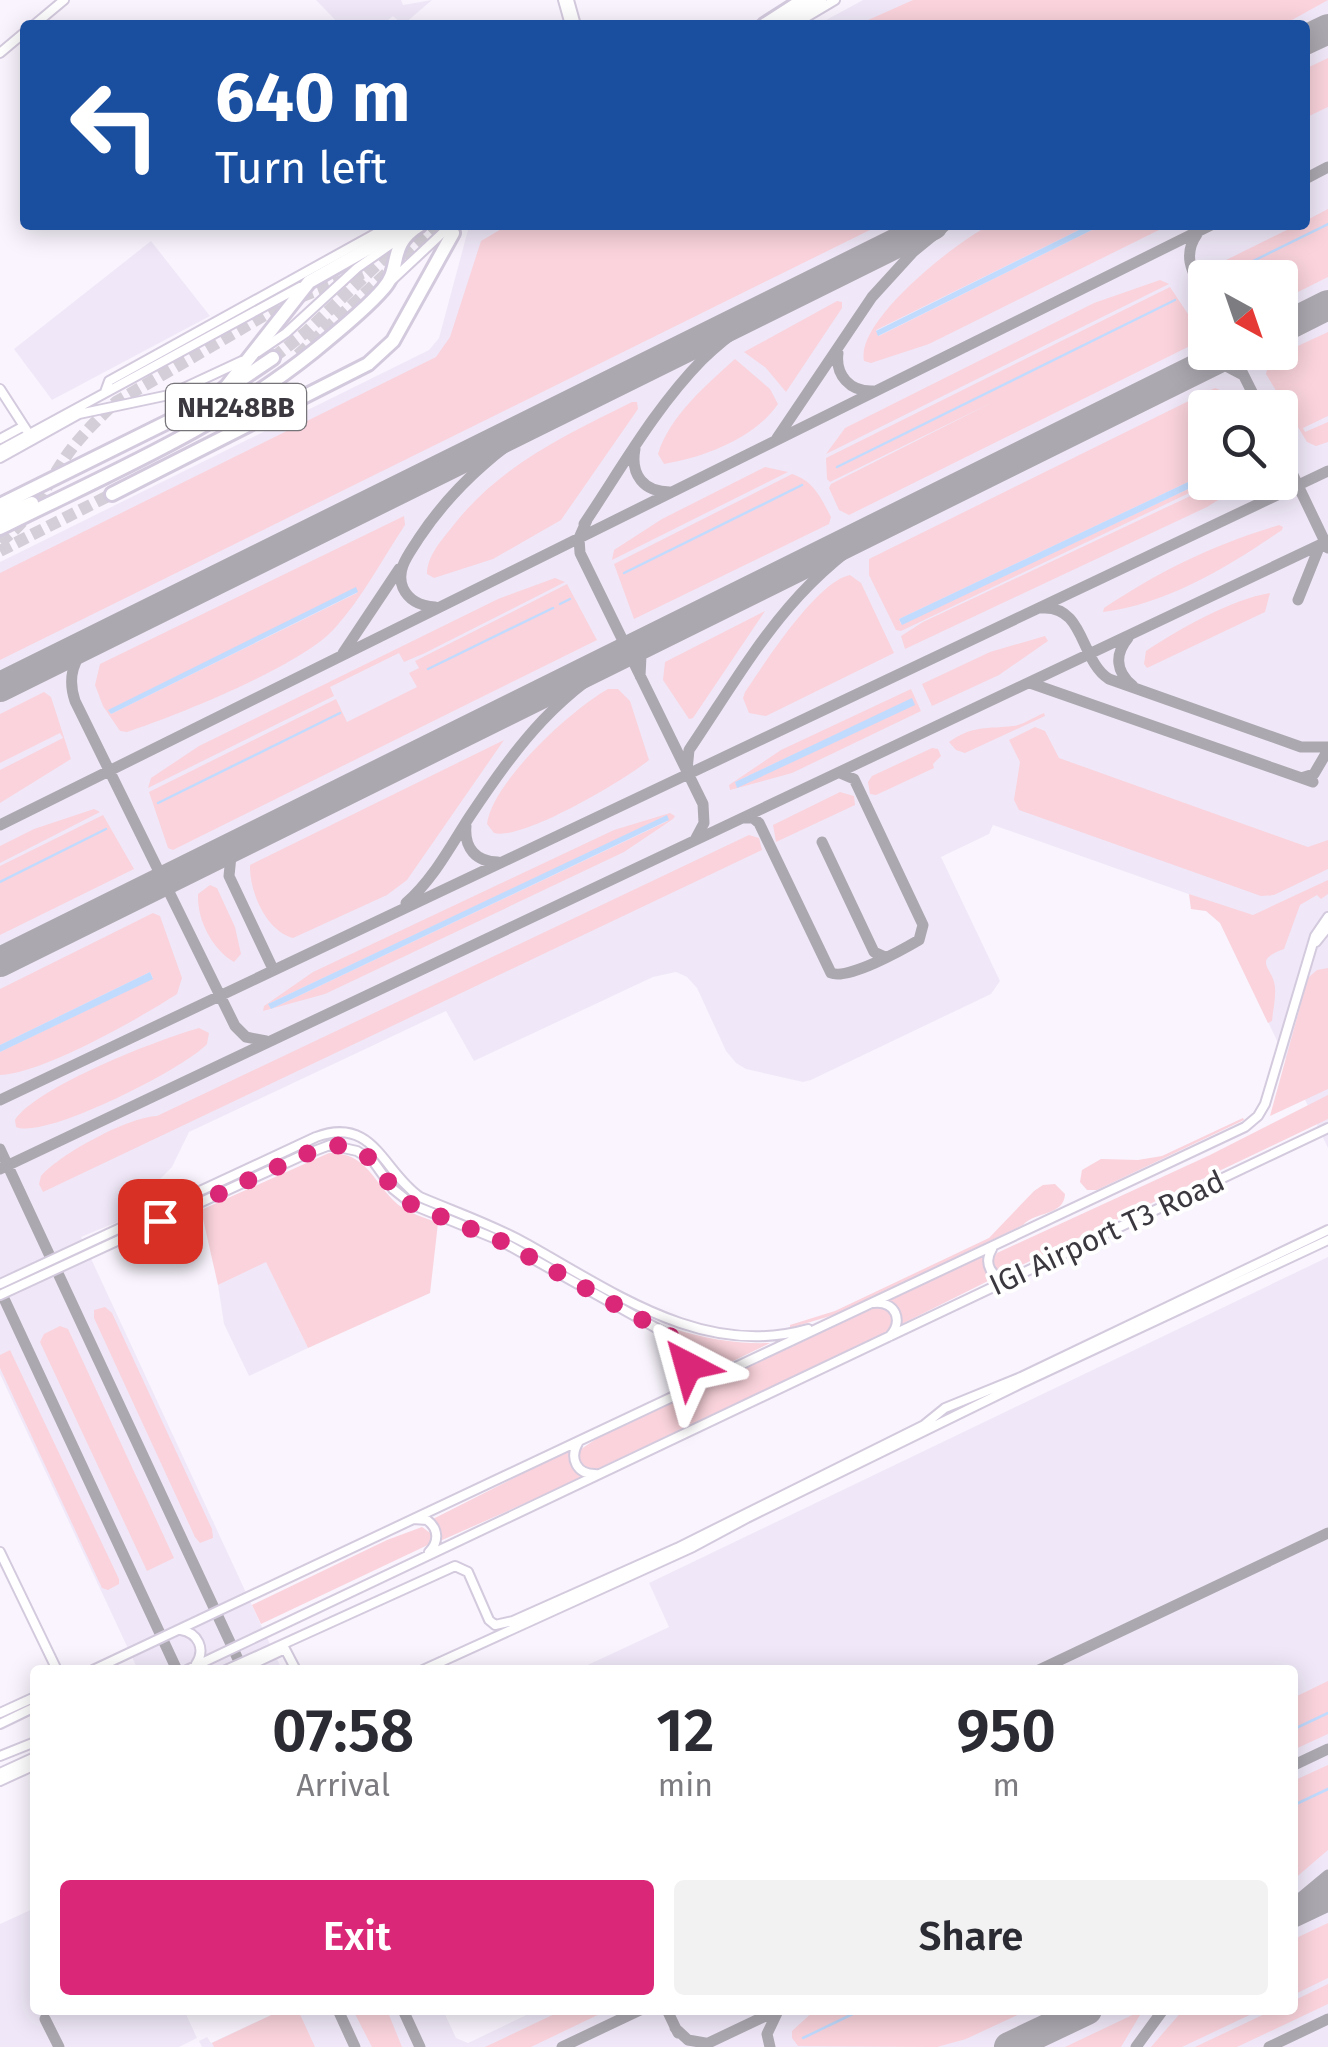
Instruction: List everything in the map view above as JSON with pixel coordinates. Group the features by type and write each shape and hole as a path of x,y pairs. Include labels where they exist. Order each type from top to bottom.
{"highway":[{"path":"772,20 804,0"},
{"path":"788,20 820,0"},
{"path":"0,517 11,503 210,401 227,386 309,282 406,230"},
{"name":"NH248BB","path":"0,528 171,443 252,397 317,348 385,286 406,230"},
{"path":"112,494 350,375 382,354 414,307 452,230"},
{"name":"NH248BB","path":"11,503 186,426 276,364 210,401"}],"main road":[{"path":"40,20 64,0"},
{"path":"762,20 792,0"},
{"path":"801,20 835,0"},
{"path":"0,53 20,36"},
{"path":"243,312 382,230"},
{"path":"0,454 79,414 169,395 250,356 286,333 357,268 406,230"},
{"path":"385,286 451,230"},
{"path":"0,439 105,392 109,381 309,282"},
{"path":"0,389 26,430"},
{"path":"0,454 26,430"},
{"path":"103,1665 1245,1128 1265,1104 1309,955 1318,930 1328,917"},
{"path":"1309,955 1328,927"},
{"name":"IGI Airport T3 Road","path":"600,1472 1328,1128"},
{"path":"0,1284 316,1137 344,1133 374,1146 408,1189 420,1197 514,1237 668,1320 702,1331 738,1336 777,1336 832,1322"},
{"path":"0,1295 301,1156 330,1145 345,1146 374,1160 393,1189 412,1205 501,1241 668,1334 690,1372 679,1394"},
{"path":"931,1420 944,1408 1021,1377 1328,1230"},
{"path":"433,1665 693,1548 962,1413 1328,1240"},
{"path":"998,1244 989,1253 991,1272 1001,1279 1014,1278"},
{"path":"870,1304 888,1304 896,1312 895,1330 886,1338"},
{"path":"238,1665 455,1566 468,1572 489,1620 495,1625 506,1624 676,1548 931,1420 962,1413"},
{"path":"584,1438 575,1448 574,1460 587,1474 600,1472"},
{"path":"198,1665 600,1472"},
{"path":"410,1520 427,1520 436,1530 434,1546 426,1554"},
{"path":"0,1552 55,1665"},
{"path":"177,1630 192,1633 200,1644 200,1658 194,1665"},
{"path":"249,1665 284,1646"},
{"path":"284,1646 294,1665"},
{"path":"0,1713 30,1699"},
{"path":"0,1724 30,1709"},
{"path":"0,1756 30,1744"},
{"path":"0,1777 30,1763"}],"shaded area":[{"path":"316,0 401,0 403,5 432,0 409,20 393,16 388,20 335,20"},
{"path":"863,0 1328,0 1328,1148 1211,902 993,825 989,834 941,857 1000,981 991,994 811,1080 803,1082 746,1069 736,1063 726,1051 697,988 676,972 653,977 474,1061 446,1011 189,1132 172,1167 117,1222 81,1237 280,1665 136,1665 0,1374 0,562 429,350 439,338 468,230 1310,230 1310,20 826,20"},
{"path":"913,0 1328,0 1292,20 868,20"},
{"path":"1328,58 1328,107 1310,116 1310,67"},
{"path":"1328,209 1328,277 1298,292 1298,260 1226,260 1287,230 1310,230 1310,218"},
{"path":"500,230 870,230 0,660 0,573 436,357 450,337 481,241"},
{"path":"982,230 1079,230 876,330 879,336 1092,230 1159,230 929,344 871,363 864,361 865,344 891,305 933,265"},
{"path":"151,241 210,316 52,400 14,349"},
{"path":"1160,280 1169,284 826,454 845,428 1094,303"},
{"path":"1170,287 1188,314 1188,347 849,515 839,510 829,488 831,484 995,401 830,482 826,458"},
{"path":"837,301 842,302 842,308 786,392 766,368 744,352"},
{"path":"1328,332 1328,416 1303,428 1305,432 1328,422 1328,442 1316,446 1307,442 1298,427 1298,390 1276,390 1266,374 1267,370 1298,370 1298,346"},
{"path":"735,359 770,389 778,404 756,427 727,444 664,464 658,454 671,427 690,402"},
{"path":"1188,401 1188,482 899,619 901,624 1188,489 1188,494 901,631 896,630 869,575 869,559"},
{"path":"637,402 638,409 561,520 493,559 434,578 427,574 439,543 491,486 534,454"},
{"path":"765,467 788,472 612,560 614,550 662,519"},
{"path":"792,474 816,491 831,517 829,524 634,619 614,564"},
{"path":"1188,497 1218,500 905,649 901,636 923,622"},
{"path":"404,516 405,525 335,628 268,673 127,732 120,731 103,706 95,685 100,664","holes":["356,588 357,593 111,714 109,710"]},
{"path":"1279,525 1282,530 1197,582 1151,601 1103,612 1167,570"},
{"path":"850,575 861,583 894,653 766,716 749,713 743,698 745,692 778,644 822,592"},
{"path":"555,578 565,582 425,653 404,662 399,653 330,687 334,696 148,788 151,778 199,746 498,599"},
{"path":"567,584 597,640 173,850 168,848 149,792 336,699 347,722 417,687 409,673 419,668 415,661"},
{"path":"1270,593 1265,612 1147,668 1144,664 1146,651 1190,625 1223,608"},
{"path":"765,611 689,719 663,680 665,662"},
{"path":"1045,636 1048,641 999,675 932,706 922,684 990,652"},
{"path":"608,689 618,689 630,701 649,760 549,819 508,833 494,833 487,824 492,807 518,768 555,729"},
{"path":"911,689 921,711 792,773 730,790 729,785 781,750","holes":["912,699 914,704 737,787 735,782"]},
{"path":"44,692 51,697 71,759 0,803 0,770 63,738 60,733 0,763 0,714"},
{"path":"1044,713 1045,716 965,753 949,742 973,730 1017,725"},
{"path":"1035,727 1045,731 1059,758 1308,847 1328,840 1328,869 1274,895 1261,896 1019,810 1014,800 1020,762 1009,740"},
{"path":"504,740 407,880 387,895 293,938 267,919 252,886 250,865"},
{"path":"932,748 938,749 941,756 934,768 876,795 870,794 868,782 872,776"},
{"path":"840,792 854,796 855,805 776,842 773,825"},
{"path":"94,809 100,812 0,863 0,846 34,829"},
{"path":"670,813 675,816 673,819 624,852 325,994 272,1009 668,821 666,816 268,1004 271,1009 263,1011 264,1006 313,972 614,830"},
{"path":"103,815 134,869 0,935 0,866"},
{"path":"749,835 759,838 762,850 43,1192 39,1184 50,1167 95,1138 157,1116"},
{"path":"1328,880 1328,894 1321,899 1317,895 1300,905 1284,949 1266,961 1275,991 1272,1021 1268,1023 1220,923 1206,911 1191,909 1189,894 1253,915"},
{"path":"210,885 217,888 235,927 241,954 234,962 213,942 203,924 198,894"},
{"path":"153,913 160,916 182,978 177,994 65,1055 0,1075 0,1052 153,978 150,972 0,1045 0,989"},
{"path":"1328,968 1328,1089 1270,1116 1308,978 1317,970"},
{"path":"199,1028 209,1033 207,1044 145,1084 55,1123 16,1127 15,1120 27,1107 72,1079 156,1042"},
{"path":"1328,1095 1328,1119 1003,1274 995,1272 991,1262 997,1253 1210,1155"},
{"path":"1243,1118 1097,1190 1087,1190 1080,1182 1082,1170 1101,1159 1162,1156"},
{"path":"329,1153 359,1162 397,1204 438,1223 430,1293 308,1348 266,1262 218,1285 201,1210"},
{"path":"1055,1184 1065,1194 1055,1210 837,1314 790,1328 835,1311 989,1238 1034,1191"},
{"path":"987,1254 983,1265 992,1279 900,1325 900,1310 888,1300"},
{"path":"1328,1257 1328,2047 202,2047 199,2041 207,2037 211,2043 271,2015 445,2015 456,2038 468,2043 527,2015 1298,2015 1298,1665 588,1665 669,1627 649,1583"},
{"path":"266,1261 308,1348 249,1376 224,1324 218,1285"},
{"path":"880,1306 889,1310 892,1317 885,1333 595,1470 579,1462 577,1454 625,1423"},
{"path":"105,1307 112,1313 213,1538 200,1543 195,1537 94,1318 94,1310"},
{"path":"60,1326 68,1329 174,1558 147,1571 40,1342 44,1334"},
{"path":"674,1329 722,1340 770,1343 692,1381 692,1368 683,1349 685,1339"},
{"path":"10,1350 119,1579 119,1584 108,1590 102,1588 0,1368 0,1355"},
{"path":"569,1450 571,1465 582,1478 440,1541 440,1532 429,1521"},
{"path":"422,1527 433,1535 432,1543 261,1624 252,1605"},
{"path":"1328,1681 1328,1734 1298,1748 1298,1696"},
{"path":"1328,1765 1328,1850 1298,1876 1298,1779"},
{"path":"30,1910 30,2015 186,2015 197,2038 179,2047 0,2047 0,1924"},
{"path":"1328,1923 1328,1978 1298,1993 1298,1937"},
{"path":"1328,1984 1328,2004 1237,2047 1195,2047 1262,2015 1298,2015 1298,1999"},
{"path":"271,2015 300,2015 315,2047 214,2047 212,2043"},
{"path":"356,2015 389,2015 402,2047 372,2047"},
{"path":"552,2015 598,2015 531,2047 485,2047"},
{"path":"810,2015 1017,2015 966,2039 937,2047 798,2046 792,2031"},
{"path":"1132,2015 1140,2015 1121,2047 1065,2047"},
{"path":"1179,2015 1249,2015 1182,2047 1151,2047"}],"water":[{"path":"1079,230 1092,230 878,336 876,331"},
{"path":"1188,482 1188,489 902,625 899,619"},
{"path":"356,587 358,592 111,714 108,710"},
{"path":"912,698 915,705 737,788 735,782"},
{"path":"667,815 669,820 271,1009 268,1004"},
{"path":"150,972 153,979 0,1052 0,1045"}],"waterway":[{"path":"1255,260 1328,224"},
{"path":"837,467 1175,300"},
{"path":"624,573 802,485"},
{"path":"560,604 570,599"},
{"path":"428,669 553,608"},
{"path":"158,803 340,713"},
{"path":"0,882 106,829"},
{"path":"1298,1727 1328,1713"},
{"path":"1298,1803 1328,1789"},
{"path":"803,2038 851,2015"}],"taxiway":[{"path":"1310,176 1328,167"},
{"path":"777,438 872,297 913,252 940,230"},
{"path":"0,825 1201,230"},
{"path":"1190,260 1197,234"},
{"path":"584,524 654,418 702,360 750,321 803,289"},
{"path":"1298,323 1328,313"},
{"path":"838,353 839,368 846,381 857,389 873,391"},
{"path":"1233,370 1241,374"},
{"path":"1241,370 1251,390"},
{"path":"435,607 416,602 403,588 402,568 412,549 466,481 502,449 563,408"},
{"path":"635,449 635,467 641,480 653,489 670,492"},
{"path":"0,1100 1328,471"},
{"path":"1298,486 1328,548"},
{"path":"587,520 579,538 580,553 703,804 704,823 696,838"},
{"path":"687,770 689,750 775,624 824,571 888,523"},
{"path":"0,1169 1328,541"},
{"path":"1298,600 1320,545"},
{"path":"343,653 399,569"},
{"path":"1042,608 1067,615 1092,660 1109,679 1301,747 1328,747"},
{"path":"640,676 641,656 657,637"},
{"path":"1128,638 1120,651 1119,663 1133,686"},
{"path":"92,641 73,668 75,701 235,1026 246,1037 266,1041"},
{"path":"406,903 433,873 489,789 543,720 585,682 638,647"},
{"path":"1030,683 1313,782"},
{"path":"1301,778 1314,774 1328,750"},
{"path":"743,818 759,823 831,973 850,972 875,963 919,940 923,925 854,779 840,773"},
{"path":"466,826 473,852 498,862"},
{"path":"246,840 231,856 229,876 273,969"},
{"path":"822,842 874,952 885,957"},
{"path":"0,1149 241,1665"},
{"path":"0,1290 175,1665"},
{"path":"1050,1665 1328,1533"},
{"path":"1298,1763 1328,1749"},
{"path":"1298,1900 1328,1875"},
{"path":"1322,1899 1328,1896"},
{"path":"340,2015 355,2047"},
{"path":"405,2015 420,2047"},
{"path":"562,2047 629,2015"},
{"path":"669,2015 678,2033"},
{"path":"700,2047 767,2015"},
{"path":"770,2047 767,2034 776,2015"},
{"path":"1136,2047 1159,2015"},
{"path":"45,2019 59,2047"},
{"path":"1269,2047 1328,2019"},
{"path":"675,2028 688,2040 705,2043"},
{"path":"1006,2047 1019,2042"}],"runway":[{"path":"1310,38 1328,29"},
{"path":"0,687 923,230"},
{"path":"1298,320 1328,305"},
{"path":"0,962 1195,370"},
{"path":"1298,1910 1328,1896"},
{"path":"1009,2047 1076,2015"}],"tunnel":[{"path":"298,355 434,230"},
{"path":"273,358 404,239"},
{"path":"0,542 28,515 75,445 116,402 287,302 370,270"},
{"path":"0,551 112,494"}],"route":[{"path":"160,1221 301,1156 330,1145 345,1146 374,1160 393,1189 412,1205 501,1241 668,1334 688,1366"}]}
